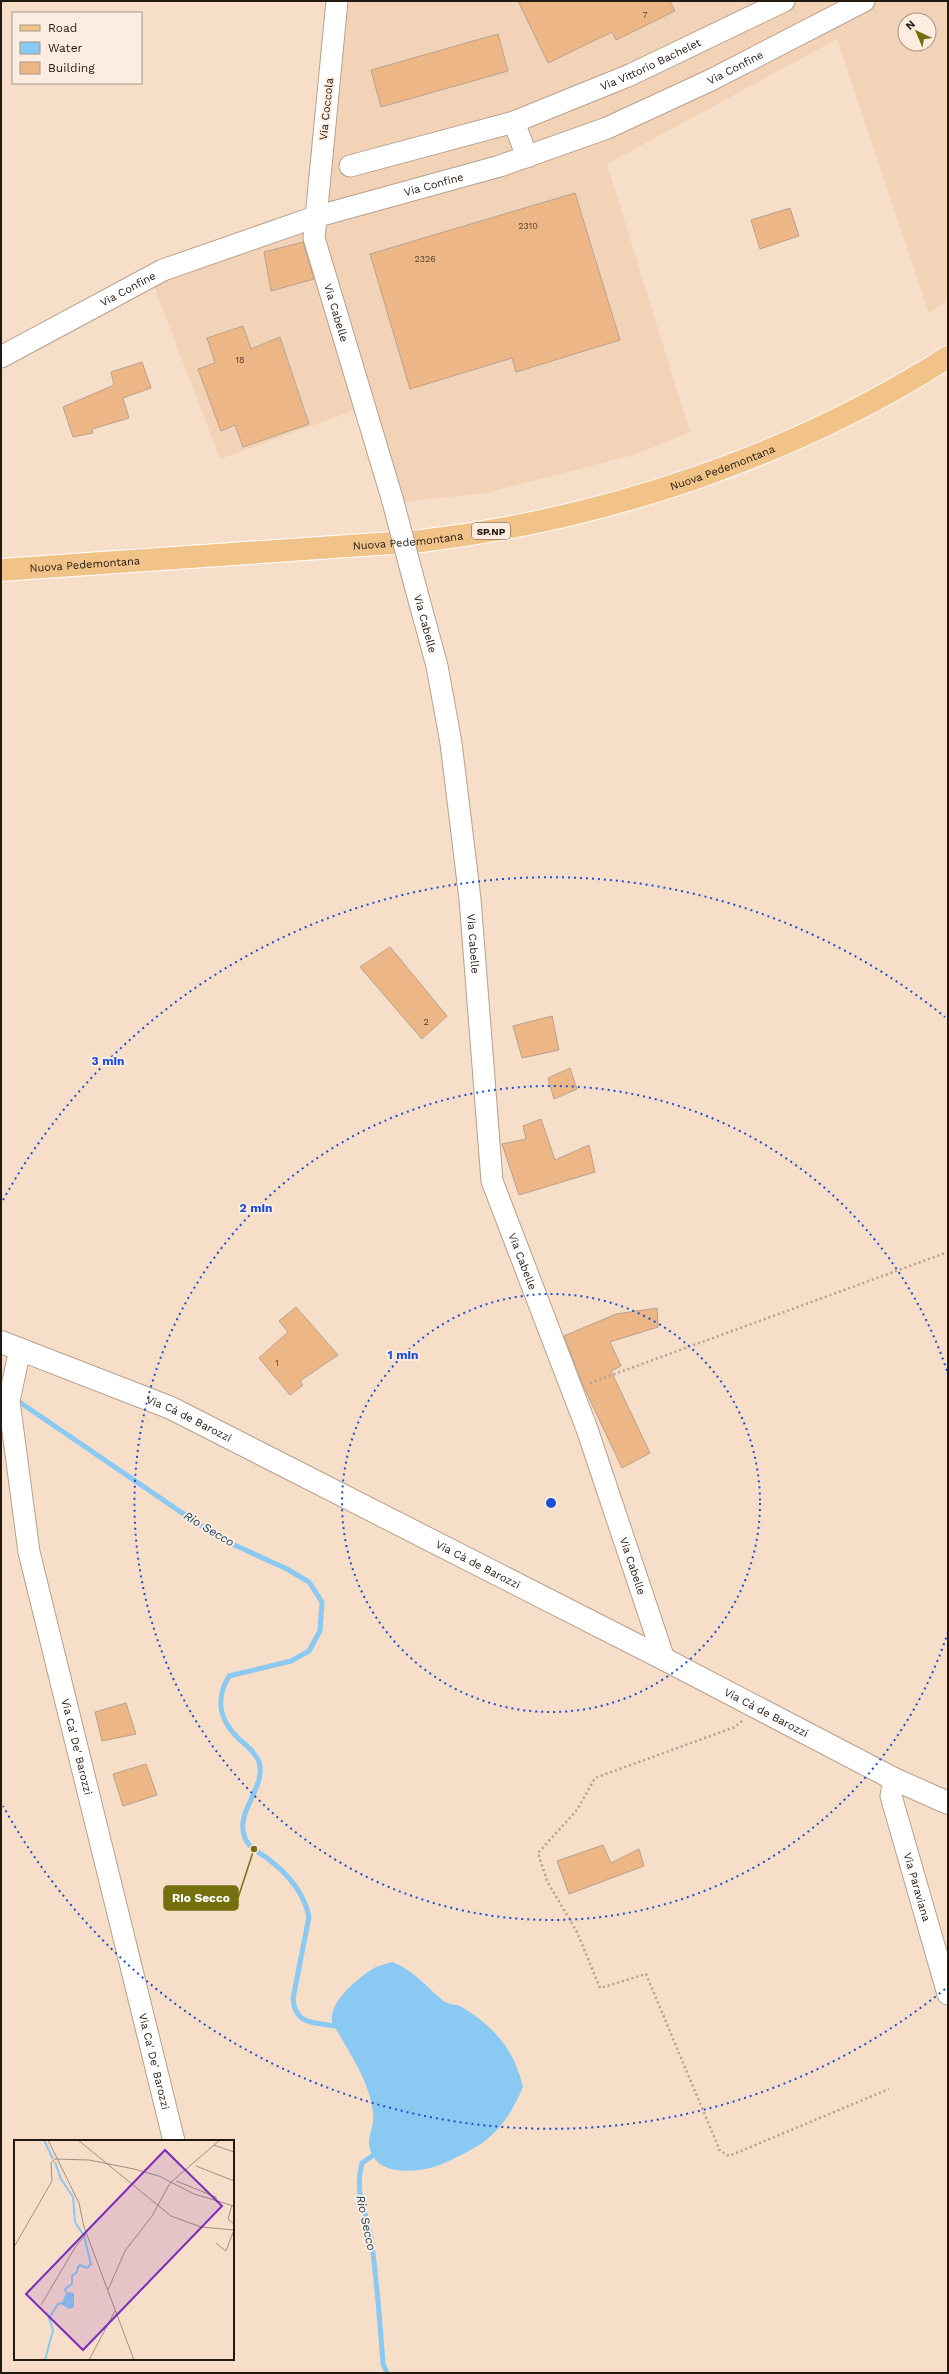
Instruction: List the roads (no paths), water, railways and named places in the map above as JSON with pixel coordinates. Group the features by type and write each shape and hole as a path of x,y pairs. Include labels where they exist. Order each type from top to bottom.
{"main road":[{"name":"Nuova Pedemontana","path":"1,570 421,541 472,535 537,521 654,491 749,457 824,425 881,396 948,357"}],"street":[{"name":"Via Coccola","path":"315,217 337,1"},
{"name":"Via Vittorio Bachelet","path":"350,166 514,122 630,75 784,1"},
{"name":"Via Confine","path":"1,357 163,270 315,217 500,166 607,128 711,80 854,3"},
{"path":"514,122 527,157"},
{"name":"Via Cabelle","path":"315,217 314,227 316,248 392,498 437,666 451,743 470,899 492,1181 572,1389 664,1659"},
{"name":"Via Ca' De' Barozzi","path":"10,1345 11,1393 29,1552 174,2140"},
{"name":"Via Cà de Barozzi","path":"10,1345 171,1408 664,1659 894,1779 948,1803"},
{"name":"Via Paraviana","path":"894,1779 892,1796 948,1994"}],"water":[{"path":"392,1962 414,1974 445,2002 460,2006 493,2030 508,2050 514,2061 523,2087 503,2123 481,2144 445,2163 434,2167 409,2171 392,2169 384,2166 373,2156 369,2144 373,2119 371,2101 363,2077 332,2022 332,2014 335,2006 353,1984 374,1968"}],"waterway":[{"name":"Rio Secco","path":"15,1399 219,1538 287,1569 309,1582 322,1602 320,1631 309,1651 291,1661 229,1676 222,1693 221,1709 223,1717 232,1732 253,1752 259,1762 259,1781 244,1819 243,1828 245,1838 251,1847 267,1858 288,1877 299,1891 307,1908 309,1917 293,1998 295,2008 298,2014 309,2022 339,2027"},
{"name":"Rio Secco","path":"378,2152 362,2163 359,2184 371,2238 377,2285 383,2364 387,2373"}],"place":[{"name":"Rio Secco","path":"254,1849"}]}
